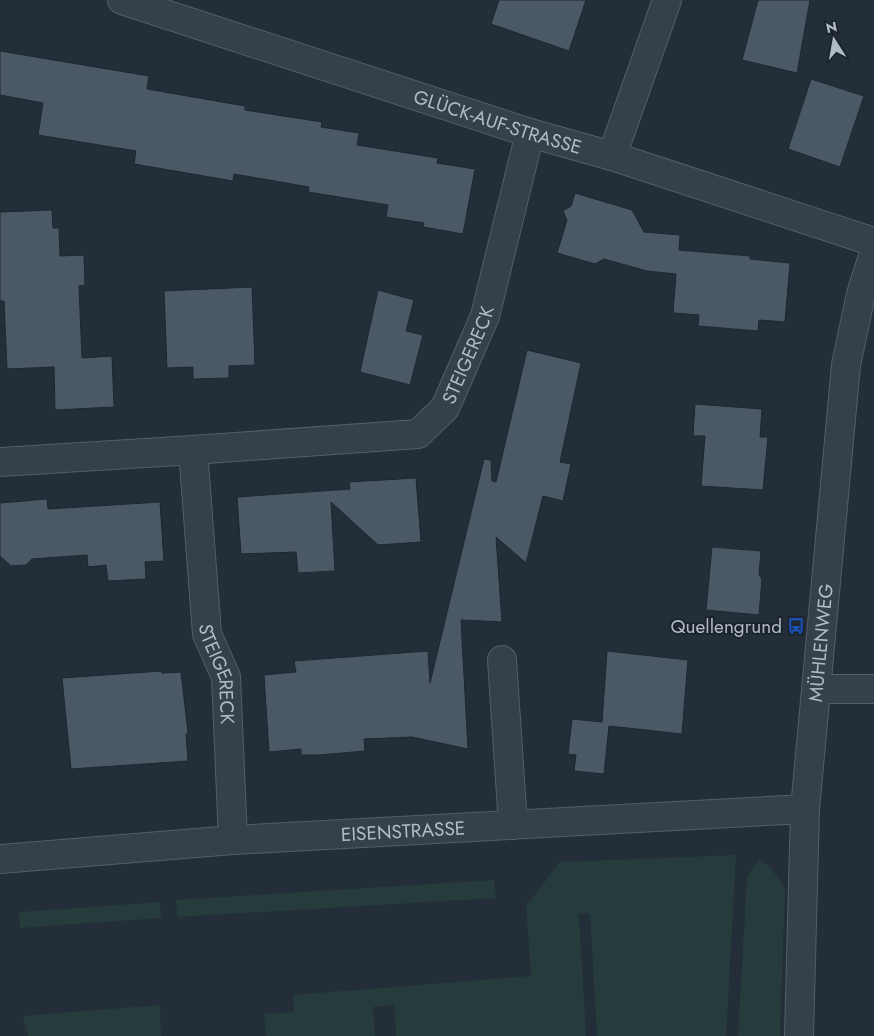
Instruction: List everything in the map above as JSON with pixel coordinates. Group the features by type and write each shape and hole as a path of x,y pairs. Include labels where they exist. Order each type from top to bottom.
{"street":[{"name":"GLÜCK-AUF-STRASSE","path":"122,0 530,133 612,156 874,242"},
{"path":"612,156 667,0"},
{"name":"STEIGERECK","path":"0,462 418,434 445,408 486,316 530,133"},
{"name":"MÜHLENWEG","path":"799,1036 805,810 846,365 860,294 874,253"},
{"name":"STEIGERECK","path":"193,450 207,634 226,677 233,840"},
{"path":"502,660 513,825"},
{"path":"817,689 874,689"},
{"name":"EISENSTRASSE","path":"0,859 233,840 805,810"}],"green space":[{"path":"736,855 726,1036 597,1036 590,914 579,913 586,1036 396,1036 394,1005 373,1007 375,1036 266,1036 264,1014 294,1012 293,995 531,976 526,904 560,862"},
{"path":"759,859 771,868 785,888 780,1036 738,1036 747,877"},
{"path":"494,880 496,898 177,917 176,900"},
{"path":"160,902 161,918 20,928 19,912"},
{"path":"160,1005 161,1036 28,1036 23,1016"}],"building":[{"path":"499,0 586,0 569,51 491,24"},
{"path":"758,0 810,0 797,73 742,60"},
{"path":"0,51 149,76 147,89 245,106 245,110 322,122 321,127 359,133 357,145 438,158 437,163 475,169 463,234 423,227 424,223 386,217 388,205 308,192 309,187 234,174 233,181 134,164 136,151 38,135 43,103 0,95"},
{"path":"811,79 864,96 840,167 788,149"},
{"path":"575,193 632,210 644,232 680,235 679,250 750,256 750,259 790,263 785,322 759,320 758,331 698,326 699,315 673,313 676,274 647,271 604,259 595,264 557,253 567,220 563,211 571,206"},
{"path":"52,210 53,228 59,228 60,256 84,255 85,285 79,286 82,358 112,356 114,407 55,410 54,367 7,369 4,301 0,301 0,212"},
{"path":"252,287 255,365 229,366 229,378 193,379 193,367 167,368 164,291"},
{"path":"378,290 414,300 406,331 423,335 410,385 360,372"},
{"path":"527,350 581,363 560,462 571,464 563,501 543,496 526,563 496,537 502,622 461,620 468,749 412,737 364,739 365,751 319,755 301,755 301,749 269,752 264,675 296,672 294,661 428,651 430,683 484,459 491,460 492,481 496,482"},
{"path":"695,404 762,409 760,437 768,437 763,490 701,486 705,436 693,436"},
{"path":"416,478 421,542 378,545 331,502 335,571 298,573 296,552 241,554 237,497 350,489 349,482"},
{"path":"47,499 48,509 160,502 164,561 145,562 146,579 108,581 106,565 88,567 87,555 32,559 26,565 11,566 0,556 0,503"},
{"path":"712,547 761,551 759,575 762,579 759,615 706,610"},
{"path":"607,651 688,660 682,734 609,726 604,774 574,771 576,755 568,754 572,719 602,722"},
{"path":"162,671 162,673 181,672 188,733 186,734 188,761 71,769 62,678"}],"place":[{"name":"Quellengrund","path":"796,626"}]}
